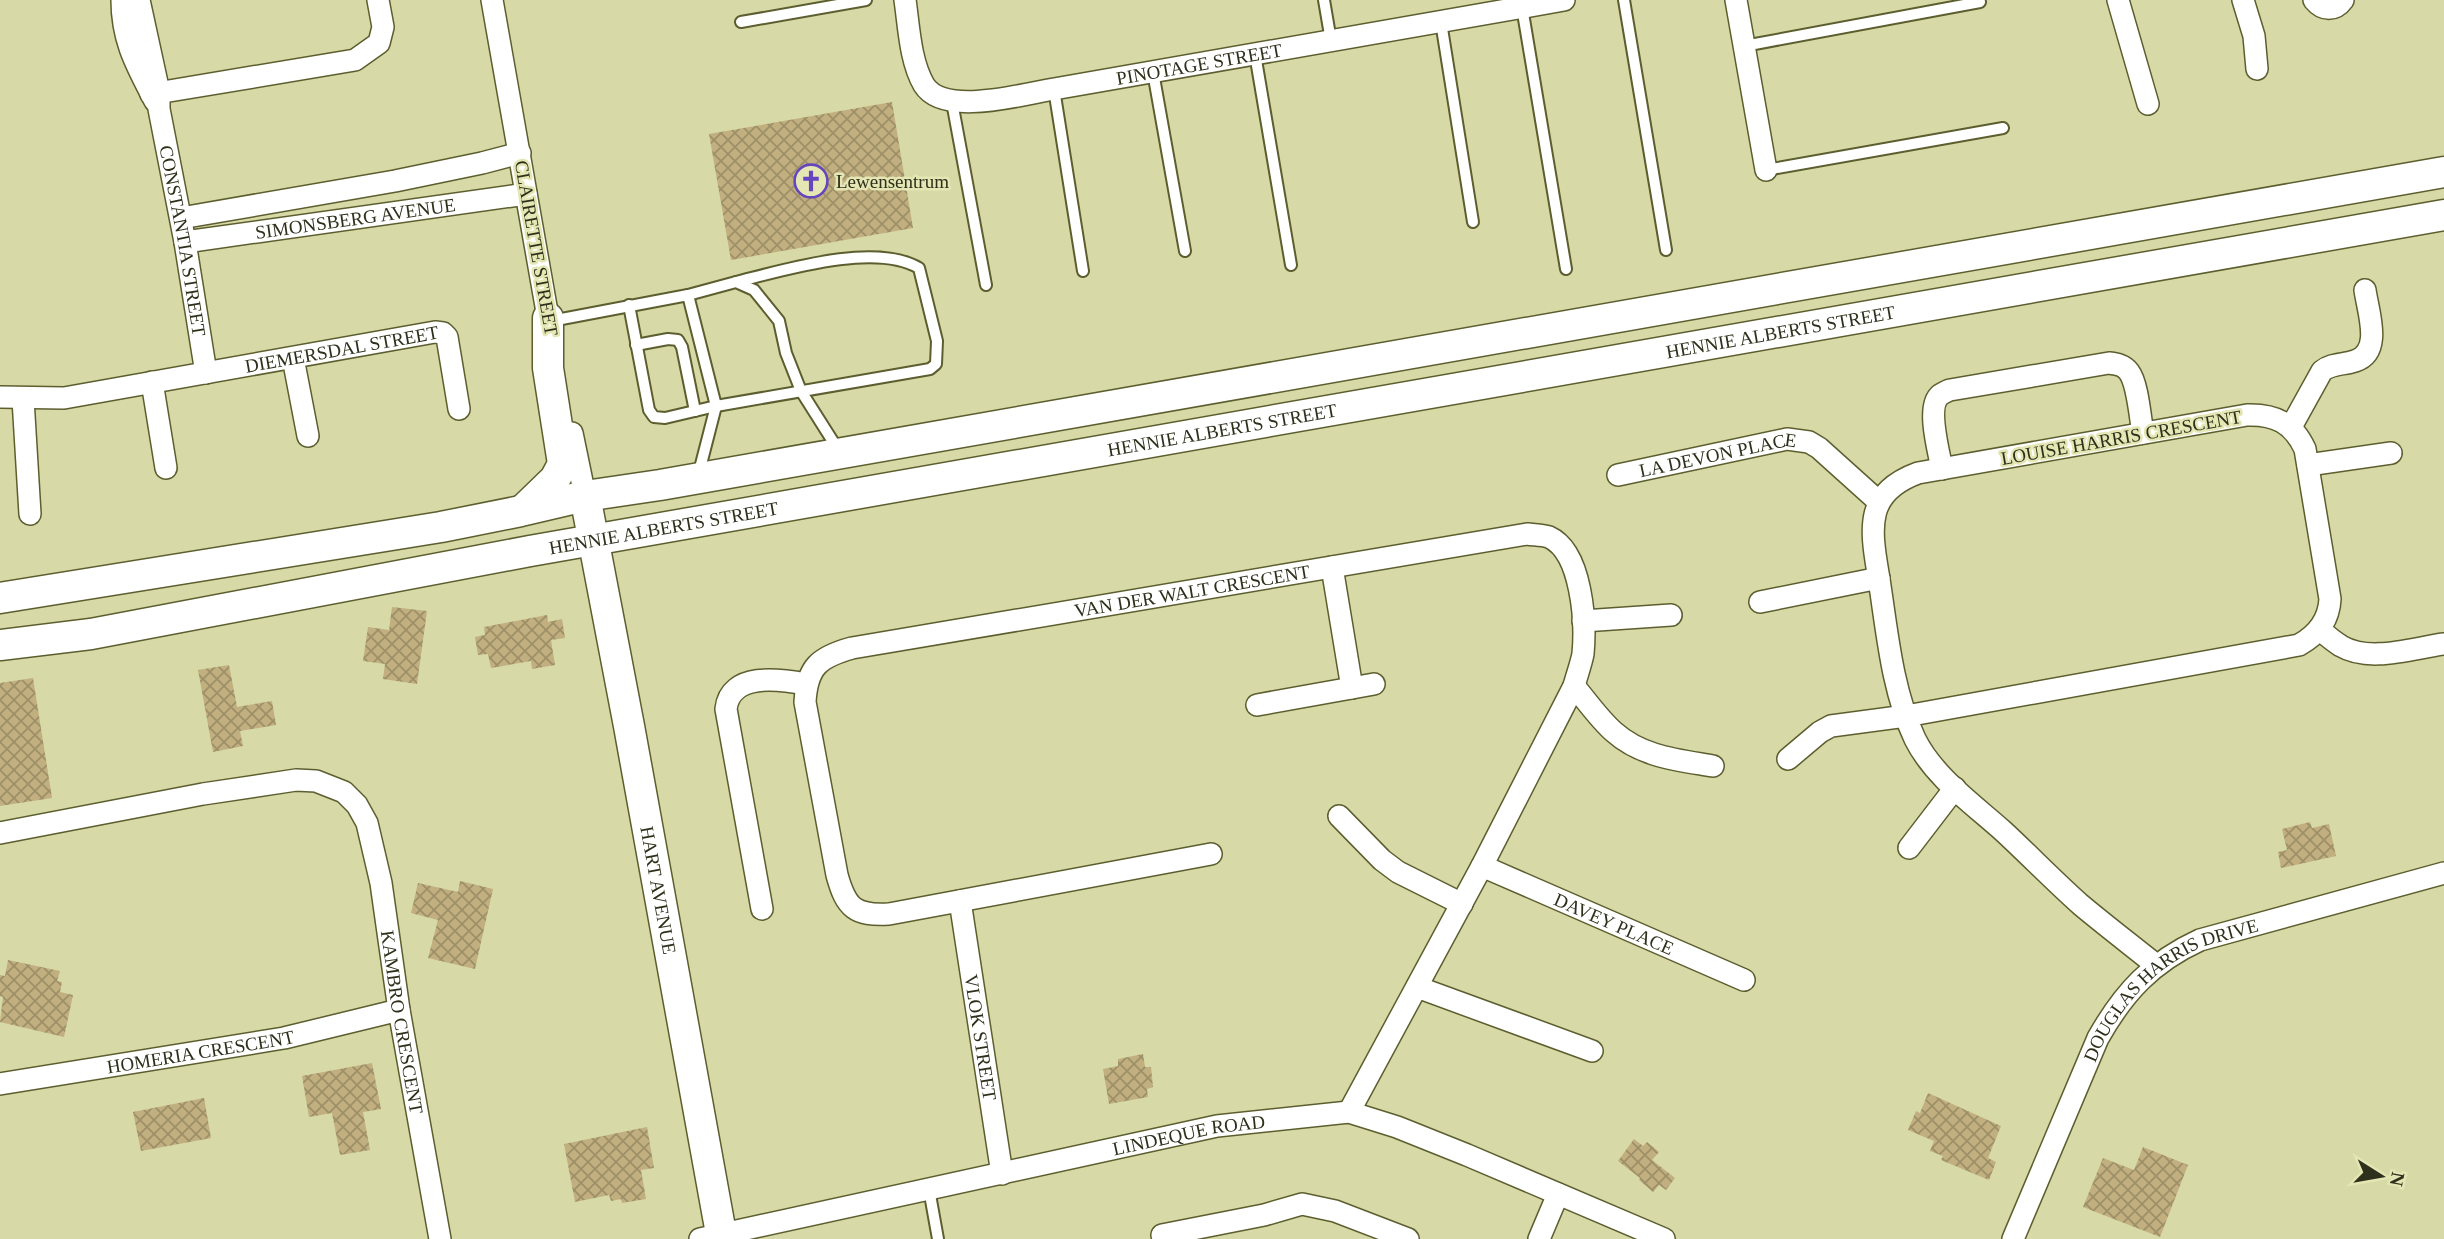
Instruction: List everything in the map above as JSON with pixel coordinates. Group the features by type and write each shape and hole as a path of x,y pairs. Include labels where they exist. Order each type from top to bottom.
{"street":[{"name":"CONSTANTIA STREET","path":"122,0 123,18 133,60 157,98"},
{"name":"CONSTANTIA STREET","path":"139,0 181,218 206,373"},
{"path":"157,98 355,60 379,43 383,27 378,0"},
{"name":"CLAIRETTE STREET","path":"492,0 548,320 585,496"},
{"path":"905,0 915,63 925,86 936,97 952,102"},
{"name":"PINOTAGE STREET","path":"952,102 972,102 1054,89 1564,0"},
{"path":"1736,0 1766,170"},
{"path":"2118,0 2148,103"},
{"path":"2243,0 2253,36 2257,69"},
{"path":"2314,0 2324,8 2330,8 2343,0"},
{"name":"SIMONSBERG AVENUE","path":"181,218 407,179 520,153"},
{"path":"0,598 427,529 585,496 697,479 2444,172"},
{"name":"SIMONSBERG AVENUE","path":"185,242 526,194"},
{"name":"HENNIE ALBERTS STREET","path":"0,645 91,634 751,512 2444,215"},
{"path":"1788,759 1820,732 1832,726 1906,716 2300,645 2315,635 2327,616 2330,599 2308,465 2299,437 2291,427 2322,371 2364,357 2371,348 2372,337 2365,290"},
{"path":"522,511 555,479 563,464 548,368 548,320"},
{"name":"DIEMERSDAL STREET","path":"0,397 64,398 435,332 443,333 447,337 459,409"},
{"path":"293,358 308,436"},
{"path":"1942,469 1933,414 1934,403 1940,394 1950,390 2109,363 2120,364 2129,371 2133,381 2143,433"},
{"path":"152,382 166,468"},
{"path":"23,399 30,514"},
{"name":"LOUISE HARRIS CRESCENT","path":"1879,502 1887,491 1903,479 1918,473 2256,415 2274,417 2291,427"},
{"name":"LA DEVON PLACE","path":"1618,475 1787,439 1798,439 1819,448 1879,502"},
{"path":"2308,465 2391,453"},
{"name":"HART AVENUE","path":"585,496 629,726 714,1237"},
{"path":"1879,502 1871,532 1898,690 1906,716 1923,751 1955,788 2080,904 2156,965"},
{"name":"VAN DER WALT CRESCENT","path":"806,684 815,667 830,654 852,648 1527,534 1549,537 1566,552 1579,583 1583,654 1574,686 1462,904 1349,1112"},
{"path":"1332,567 1352,688"},
{"path":"1760,602 1879,578"},
{"path":"1583,621 1671,615"},
{"path":"2319,629 2342,646 2363,653 2375,654 2444,644"},
{"path":"762,909 726,709 727,698 733,690 767,680 806,684 806,702 837,875 842,894 852,909 869,915 889,914 1211,854"},
{"path":"1258,705 1374,684"},
{"path":"1574,686 1613,731 1630,744 1664,758 1713,766"},
{"name":"KAMBRO CRESCENT","path":"0,833 203,794 296,780 316,781 344,792 357,805 367,823 380,884 399,1010 440,1239"},
{"path":"1909,848 1955,788"},
{"path":"1339,816 1382,860 1398,872 1462,904"},
{"name":"DAVEY PLACE","path":"1482,866 1744,980"},
{"name":"DOUGLAS HARRIS DRIVE","path":"2013,1239 2098,1038 2114,1009 2156,965 2173,952 2200,940 2444,873"},
{"name":"VLOK STREET","path":"960,901 1002,1174"},
{"path":"1417,988 1592,1051"},
{"name":"HOMERIA CRESCENT","path":"0,1084 284,1038 399,1010"},
{"name":"LINDEQUE ROAD","path":"714,1237 1217,1126 1349,1112 1397,1126 1664,1239"},
{"path":"1539,1239 1558,1194"},
{"path":"1162,1235 1264,1215 1302,1203 1335,1211 1408,1239"}],"lane":[{"path":"741,22 866,0"},
{"path":"1324,0 1331,41"},
{"path":"1624,0 1666,250"},
{"path":"1744,46 1980,2"},
{"path":"1522,7 1566,269"},
{"path":"1441,22 1472,222"},
{"path":"1255,54 1291,265"},
{"path":"1153,72 1185,251"},
{"path":"1054,89 1083,271"},
{"path":"952,102 986,285"},
{"path":"1766,170 2003,128"},
{"path":"548,320 629,305 688,295 806,265 868,257 901,260 919,268 937,341 936,364 930,369 716,406 665,418 654,417 649,410 629,305"},
{"path":"736,282 754,290 779,321 786,353 801,391 840,453"},
{"path":"688,295 716,406 697,479"},
{"path":"636,345 668,339 678,340 682,347 695,411"},
{"path":"929,1189 938,1239"}],"building":[{"name":"Lewensentrum","path":"892,102 913,228 731,260 709,134"},
{"path":"392,607 427,611 417,684 383,679 385,664 363,661 368,627 389,630"},
{"path":"547,615 548,622 562,619 565,638 551,640 555,665 532,669 531,661 491,668 488,654 478,655 475,637 485,635 484,627"},
{"path":"229,665 237,707 272,701 276,725 240,731 243,746 213,752 198,670"},
{"path":"33,678 52,798 0,806 0,683"},
{"path":"2310,822 2312,828 2329,824 2336,856 2281,868 2278,852 2287,850 2282,829"},
{"path":"460,881 493,889 475,969 428,958 438,920 411,913 418,883 458,892"},
{"path":"8,960 60,971 57,981 62,982 60,992 73,995 64,1037 0,1022 3,997 0,996 0,975 5,976"},
{"path":"1143,1054 1145,1067 1151,1067 1153,1087 1147,1089 1148,1097 1109,1104 1103,1069 1118,1066 1118,1059"},
{"path":"372,1063 381,1109 363,1112 370,1150 340,1155 332,1113 309,1117 302,1076"},
{"path":"1928,1093 2001,1126 1988,1158 1996,1162 1989,1180 1941,1160 1943,1156 1930,1151 1934,1141 1908,1130 1916,1111 1920,1113"},
{"path":"204,1098 211,1138 141,1151 133,1112"},
{"path":"647,1127 654,1168 641,1170 646,1199 622,1203 621,1199 611,1201 609,1195 575,1202 564,1144"},
{"path":"1634,1139 1643,1146 1647,1142 1659,1152 1652,1160 1675,1178 1666,1190 1659,1185 1653,1192 1618,1161"},
{"path":"2143,1147 2188,1165 2160,1237 2083,1207 2103,1158 2134,1170"}],"place":[{"name":"Lewensentrum","path":"811,181"}]}
